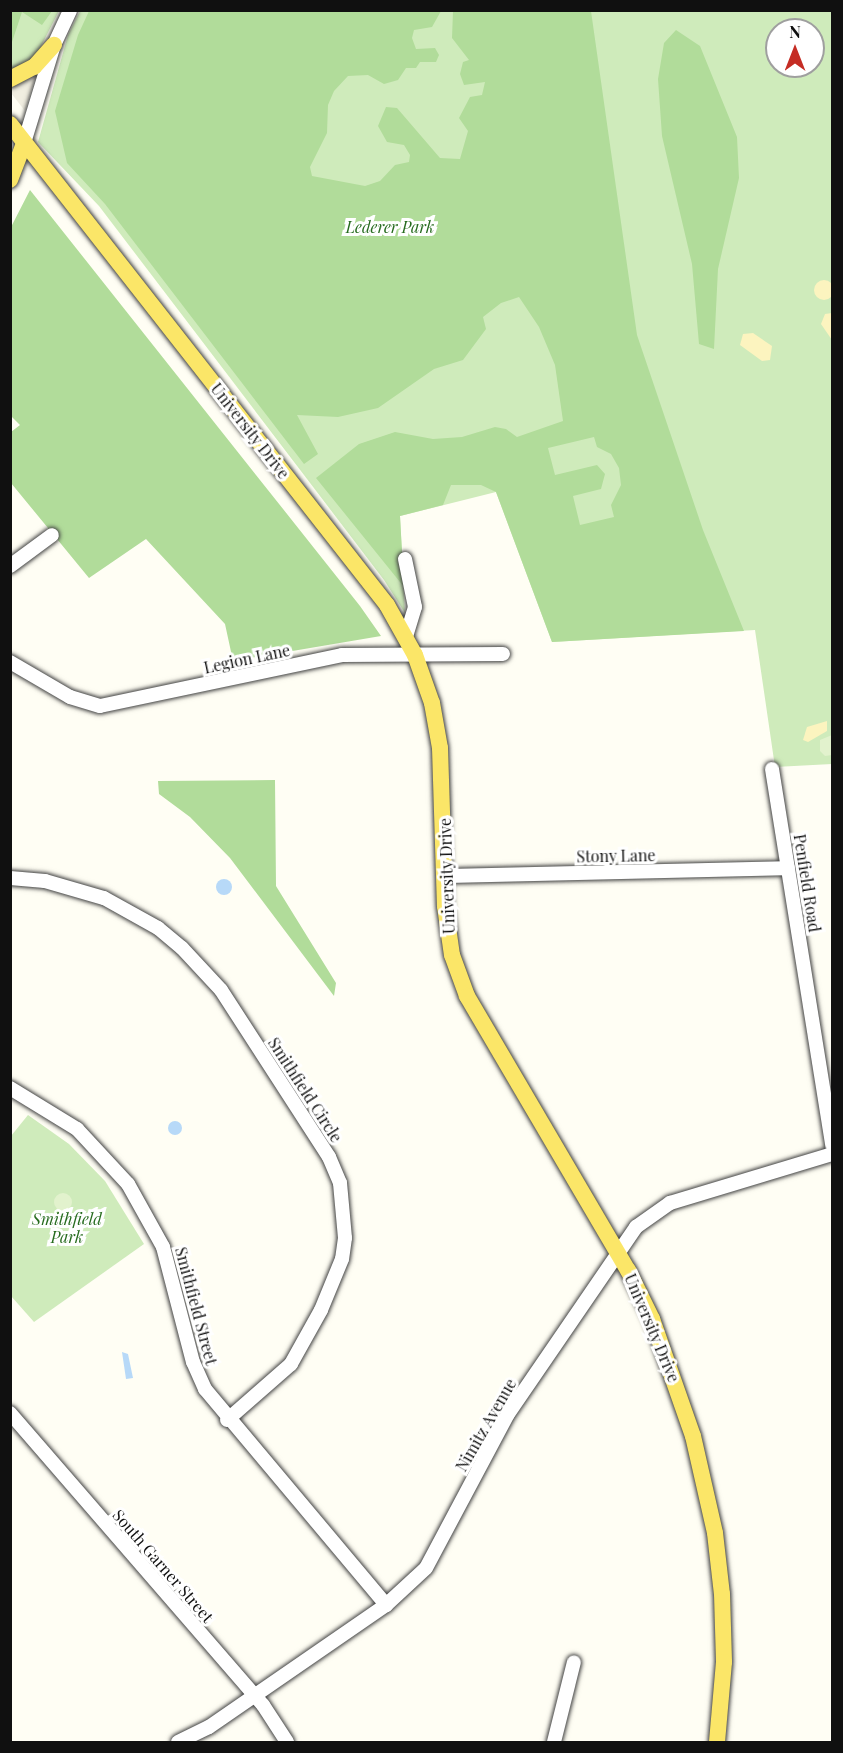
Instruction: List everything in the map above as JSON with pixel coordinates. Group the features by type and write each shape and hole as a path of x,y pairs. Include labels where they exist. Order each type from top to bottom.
{"main road":[{"path":"10,79 34,67 54,45"},
{"name":"University Drive","path":"10,124 387,605 416,655 432,703 440,748 444,876 452,955 467,996 619,1252 652,1319 683,1405 705,1482 722,1594 724,1662 717,1743"},
{"path":"10,180 24,142"}],"street":[{"path":"24,142 54,45 70,10"},
{"path":"10,566 52,535"},
{"path":"405,559 415,608 406,637"},
{"name":"Legion Lane","path":"10,662 70,697 100,706 342,655 503,654"},
{"name":"Penfield Road","path":"772,769 832,1145"},
{"name":"Stony Lane","path":"444,876 788,868"},
{"name":"Smithfield Circle","path":"10,878 45,881 104,898 150,923 182,948 221,990 329,1158 340,1183 345,1238 342,1259 321,1310 291,1364 227,1420"},
{"name":"Smithfield Street","path":"10,1088 77,1129 117,1169 137,1196 171,1269 197,1374 227,1420 386,1605"},
{"name":"Nimitz Avenue","path":"178,1743 386,1605 426,1568 441,1546 508,1414 636,1227 670,1203 832,1154"},
{"name":"South Garner Street","path":"10,1413 253,1695 287,1743"},
{"path":"554,1743 574,1662"}],"green space":[{"path":"11,10 52,11 42,25 22,12 11,45"},
{"path":"11,11 59,11 38,52 26,67 11,74"},
{"name":"Lederer Park","path":"80,11 832,11 832,764 775,767 755,630 552,642 496,492 400,516 405,613 384,580 99,206 38,142 68,35"},
{"name":"Lederer Park","path":"89,11 441,11 432,27 414,30 412,38 416,49 435,48 439,55 436,62 420,62 416,68 406,68 398,80 384,84 368,75 348,76 334,91 328,105 327,133 310,167 312,176 365,186 380,181 395,165 409,162 410,155 404,145 387,142 378,126 386,107 397,108 440,158 460,159 468,131 459,118 470,97 482,95 485,82 464,85 460,74 463,62 469,60 452,38 453,11 591,11 637,335 703,530 744,631 552,642 496,492 481,485 451,485 443,505 400,516 404,587 316,478 359,444 395,432 433,439 462,437 495,427 506,429 517,437 563,421 555,365 539,327 519,297 501,303 483,317 486,329 463,360 434,369 378,408 338,417 297,415 318,454 304,464 105,204 67,163 55,111 78,35","holes":["594,437 597,447 611,454 619,468 621,485 611,505 614,517 580,525 573,496 601,489 605,474 597,465 555,475 548,448"]},
{"path":"676,30 700,46 737,137 739,178 718,269 714,349 699,344 692,264 662,136 658,79 664,43"},
{"path":"30,190 360,606 381,636 233,661 225,624 146,539 89,578 11,483 11,432 20,425 11,416 10,229"},
{"path":"832,735 832,755 825,756 820,751 820,740"},
{"path":"275,780 276,886 336,983 334,996 230,858 190,817 159,794 158,781"},
{"name":"Smithfield Park","path":"28,1115 69,1144 105,1181 144,1244 34,1322 11,1296 11,1136"},
{"path":"63,1193 69,1196 72,1202 69,1208 63,1211 57,1208 54,1202 57,1196"}],"sand":[{"path":"824,280 831,283 834,290 831,297 824,300 817,297 814,290 817,283"},
{"path":"832,313 832,340 821,324 825,314"},
{"path":"753,333 772,346 770,360 762,361 740,345 743,334"},
{"path":"827,721 827,731 808,742 803,740 807,727"}],"shaded area":[{"path":"35,74 25,111 11,93 10,82"}],"water":[{"path":"224,879 230,881 232,887 230,893 224,895 218,893 216,887 218,881"},
{"path":"172,1121 178,1121 182,1128 178,1135 172,1135 168,1131 168,1125"},
{"path":"122,1352 128,1354 133,1378 126,1379"}]}
